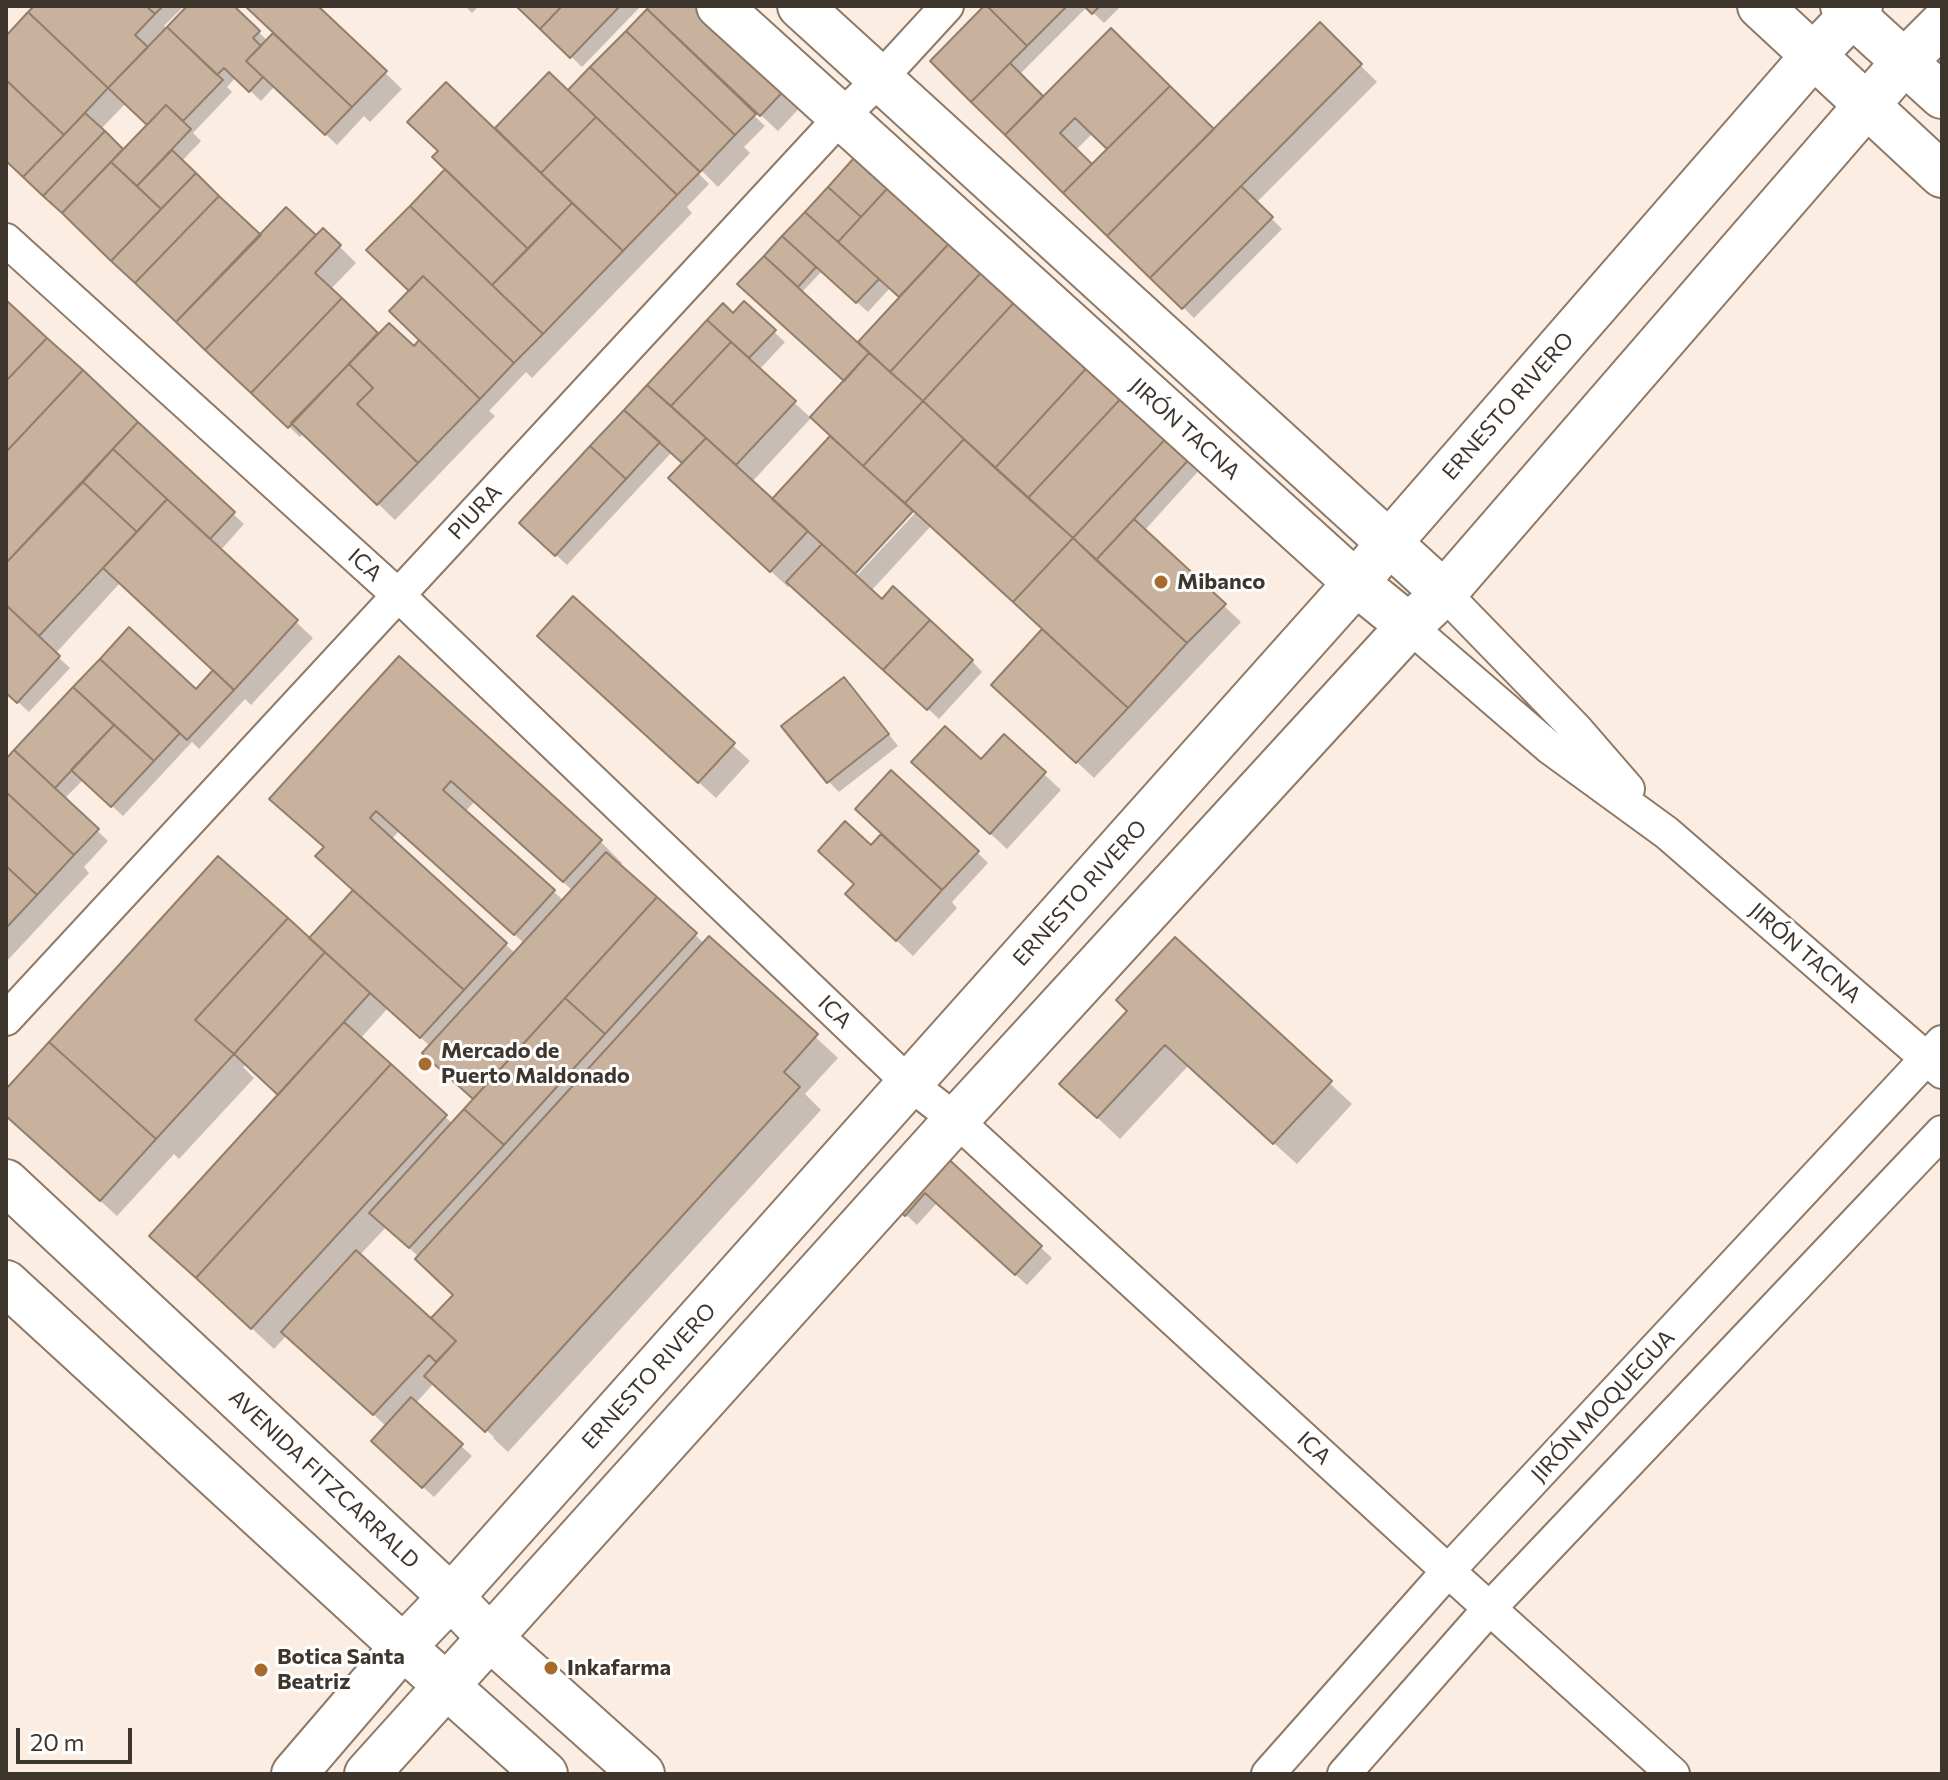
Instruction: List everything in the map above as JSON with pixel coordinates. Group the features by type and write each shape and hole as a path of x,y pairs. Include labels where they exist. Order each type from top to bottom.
{"main road":[{"name":"JIRÓN TACNA","path":"719,6 1356,583 1409,626"},
{"name":"JIRÓN TACNA","path":"800,6 1444,593"},
{"path":"1760,6 1942,175"},
{"path":"1852,9 1942,96"},
{"name":"ERNESTO RIVERO","path":"294,1774 403,1647 1356,583 1852,9"},
{"path":"367,1774 956,1120 1409,626 1444,593 1905,61 1942,24"},
{"name":"AVENIDA FITZCARRALD","path":"6,1182 451,1597 490,1638 642,1774"},
{"path":"6,1283 545,1774"}],"street":[{"name":"PIURA","path":"6,1019 947,6"},
{"name":"ICA","path":"6,240 398,595 910,1084 956,1120 1673,1774"},
{"name":"JIRÓN TACNA","path":"1444,593 1576,729 1667,833"},
{"name":"JIRÓN TACNA","path":"1409,626 1549,747 1667,833 1937,1058"},
{"name":"JIRÓN MOQUEGUA","path":"1268,1774 1448,1571 1937,1058"},
{"path":"1344,1774 1489,1609 1942,1132"}],"building":[{"path":"34,6 146,6 155,14 135,35 148,47 108,88 28,12"},
{"path":"146,6 163,6 155,14"},
{"path":"187,6 234,6 260,31 253,38 261,46 246,61 263,77 249,92 224,68 217,75 167,27"},
{"path":"245,6 318,6 387,71 352,107"},
{"path":"516,6 562,6 540,29"},
{"path":"562,6 620,6 570,58 540,29"},
{"path":"649,6 709,6 791,83 760,116 647,9"},
{"path":"984,6 1027,46 971,102 930,61"},
{"path":"987,6 1067,6 1027,46"},
{"path":"1084,6 1100,6 1092,14"},
{"path":"647,9 756,114 735,135 626,31"},
{"path":"28,12 108,88 64,135 6,80 6,36"},
{"path":"1320,22 1362,64 1150,278 1107,236"},
{"path":"167,27 223,80 183,121 166,105 147,125 108,88"},
{"path":"1111,28 1170,86 1107,149 1075,118 1060,133 1092,164 1063,193 1005,135"},
{"path":"626,31 735,135 700,172 590,67"},
{"path":"273,33 352,107 325,135 246,61"},
{"path":"1010,63 1043,96 1005,135 971,102"},
{"path":"590,67 700,172 677,195 568,90"},
{"path":"549,72 596,117 541,173 495,128"},
{"path":"6,80 64,135 23,177 6,161"},
{"path":"446,82 572,203 528,249 432,157 438,151 407,122"},
{"path":"1170,86 1214,129 1107,236 1063,193"},
{"path":"166,105 191,129 137,186 111,162"},
{"path":"85,113 105,131 43,196 23,177"},
{"path":"596,117 677,195 623,251 541,173"},
{"path":"105,131 123,149 62,213 43,196"},
{"path":"862,149 895,180 861,217 828,187"},
{"path":"172,150 196,173 161,209 137,186"},
{"path":"111,162 161,209 111,261 62,213"},
{"path":"445,169 528,249 492,285 410,206"},
{"path":"196,173 219,196 135,283 111,261"},
{"path":"895,180 956,236 899,297 838,242"},
{"path":"1241,186 1273,217 1182,309 1150,278"},
{"path":"828,187 861,217 838,242 805,212"},
{"path":"219,196 261,235 176,322 135,283"},
{"path":"572,203 623,251 543,334 492,285"},
{"path":"410,206 543,334 514,363 423,276 409,291 366,250"},
{"path":"286,207 316,235 205,350 176,322"},
{"path":"805,212 879,279 856,303 782,236"},
{"path":"323,228 341,245 315,273 342,298 251,393 205,350"},
{"path":"782,236 816,267 798,287 764,256"},
{"path":"956,236 988,265 890,372 858,342"},
{"path":"764,256 869,353 844,381 737,284"},
{"path":"988,265 1021,295 923,401 890,372"},
{"path":"423,276 514,363 480,399 389,311"},
{"path":"1021,295 1093,361 995,468 923,401"},
{"path":"342,298 378,333 288,428 251,393"},
{"path":"6,300 47,338 6,381"},
{"path":"744,301 776,330 749,358 707,320 723,303 733,313"},
{"path":"707,320 731,342 671,406 647,385"},
{"path":"389,323 414,346 419,340 480,399 418,463 357,404 373,388 349,364"},
{"path":"47,338 83,370 6,452 6,381"},
{"path":"731,342 796,401 736,465 671,406"},
{"path":"869,353 923,401 863,466 810,417"},
{"path":"1093,361 1127,392 1028,498 995,468"},
{"path":"349,364 373,388 357,404 418,463 377,505 291,423"},
{"path":"83,370 138,422 6,563 6,452"},
{"path":"647,385 706,438 682,463 624,410"},
{"path":"1127,392 1171,433 1073,538 1028,498"},
{"path":"923,401 964,439 905,503 863,466"},
{"path":"624,410 660,442 626,479 590,446"},
{"path":"138,422 235,512 210,539 113,449"},
{"path":"1171,433 1194,454 1096,560 1073,538"},
{"path":"830,436 913,511 855,574 772,499"},
{"path":"706,438 808,531 770,572 668,478"},
{"path":"964,439 1073,538 1013,602 905,503"},
{"path":"590,446 626,479 555,556 519,523"},
{"path":"113,449 167,499 137,532 83,482"},
{"path":"83,482 137,532 39,636 6,605 6,563"},
{"path":"167,499 298,620 234,690 103,568"},
{"name":"Mibanco","path":"1134,519 1226,604 1187,643 1096,560"},
{"path":"1073,538 1187,643 1128,708 1013,602"},
{"path":"822,544 882,599 893,586 930,620 883,670 786,582"},
{"path":"573,596 735,743 698,783 537,636"},
{"path":"6,605 60,656 17,703 6,693"},
{"path":"930,620 973,660 927,710 883,670"},
{"path":"129,627 196,689 213,670 234,690 187,740 100,659"},
{"path":"1042,629 1128,708 1076,763 991,685"},
{"path":"399,656 602,840 563,882 451,781 443,790 555,890 514,935 376,811 370,818 507,943 464,990 315,856 324,847 269,799"},
{"path":"100,659 180,733 154,761 73,687"},
{"path":"844,677 889,734 827,783 781,726"},
{"path":"73,687 114,725 55,788 14,750"},
{"path":"114,725 154,761 111,807 71,770"},
{"path":"945,726 981,759 1004,734 1046,772 990,834 911,762"},
{"path":"14,750 99,829 74,855 6,792 6,759"},
{"path":"891,770 979,851 942,890 855,809"},
{"path":"6,792 74,855 37,895 6,866"},
{"path":"845,821 871,845 881,834 942,890 896,941 845,894 854,884 818,851"},
{"path":"606,852 657,897 473,1099 422,1053"},
{"path":"218,856 288,918 195,1020 234,1054 156,1139 49,1042"},
{"path":"6,866 37,895 6,928"},
{"path":"353,890 464,990 420,1038 309,938"},
{"path":"657,897 697,933 605,1034 565,998"},
{"path":"288,918 325,952 234,1054 195,1020"},
{"path":"709,936 818,1034 784,1072 800,1087 485,1432 424,1376 456,1341 431,1318 453,1295 415,1259"},
{"path":"1175,937 1332,1081 1273,1144 1165,1045 1097,1118 1059,1084 1127,1011 1116,1000"},
{"path":"325,952 370,993 278,1095 234,1054"},
{"path":"565,998 605,1034 504,1145 464,1109"},
{"path":"344,1022 391,1064 196,1278 149,1236"},
{"path":"49,1042 156,1139 100,1201 6,1116 6,1089"},
{"path":"391,1064 447,1115 251,1329 196,1278"},
{"path":"464,1109 504,1145 409,1248 369,1213"},
{"path":"941,1152 1042,1246 1015,1275 925,1193 905,1216 893,1204"},
{"path":"356,1250 456,1341 436,1362 429,1355 373,1415 281,1332"},
{"path":"411,1397 463,1444 422,1488 371,1441"}],"place":[{"name":"Mibanco","path":"1161,582"},
{"name":"Mercado de Puerto Maldonado","path":"425,1064"},
{"name":"Inkafarma","path":"551,1668"},
{"name":"Botica Santa Beatriz","path":"261,1670"}]}
